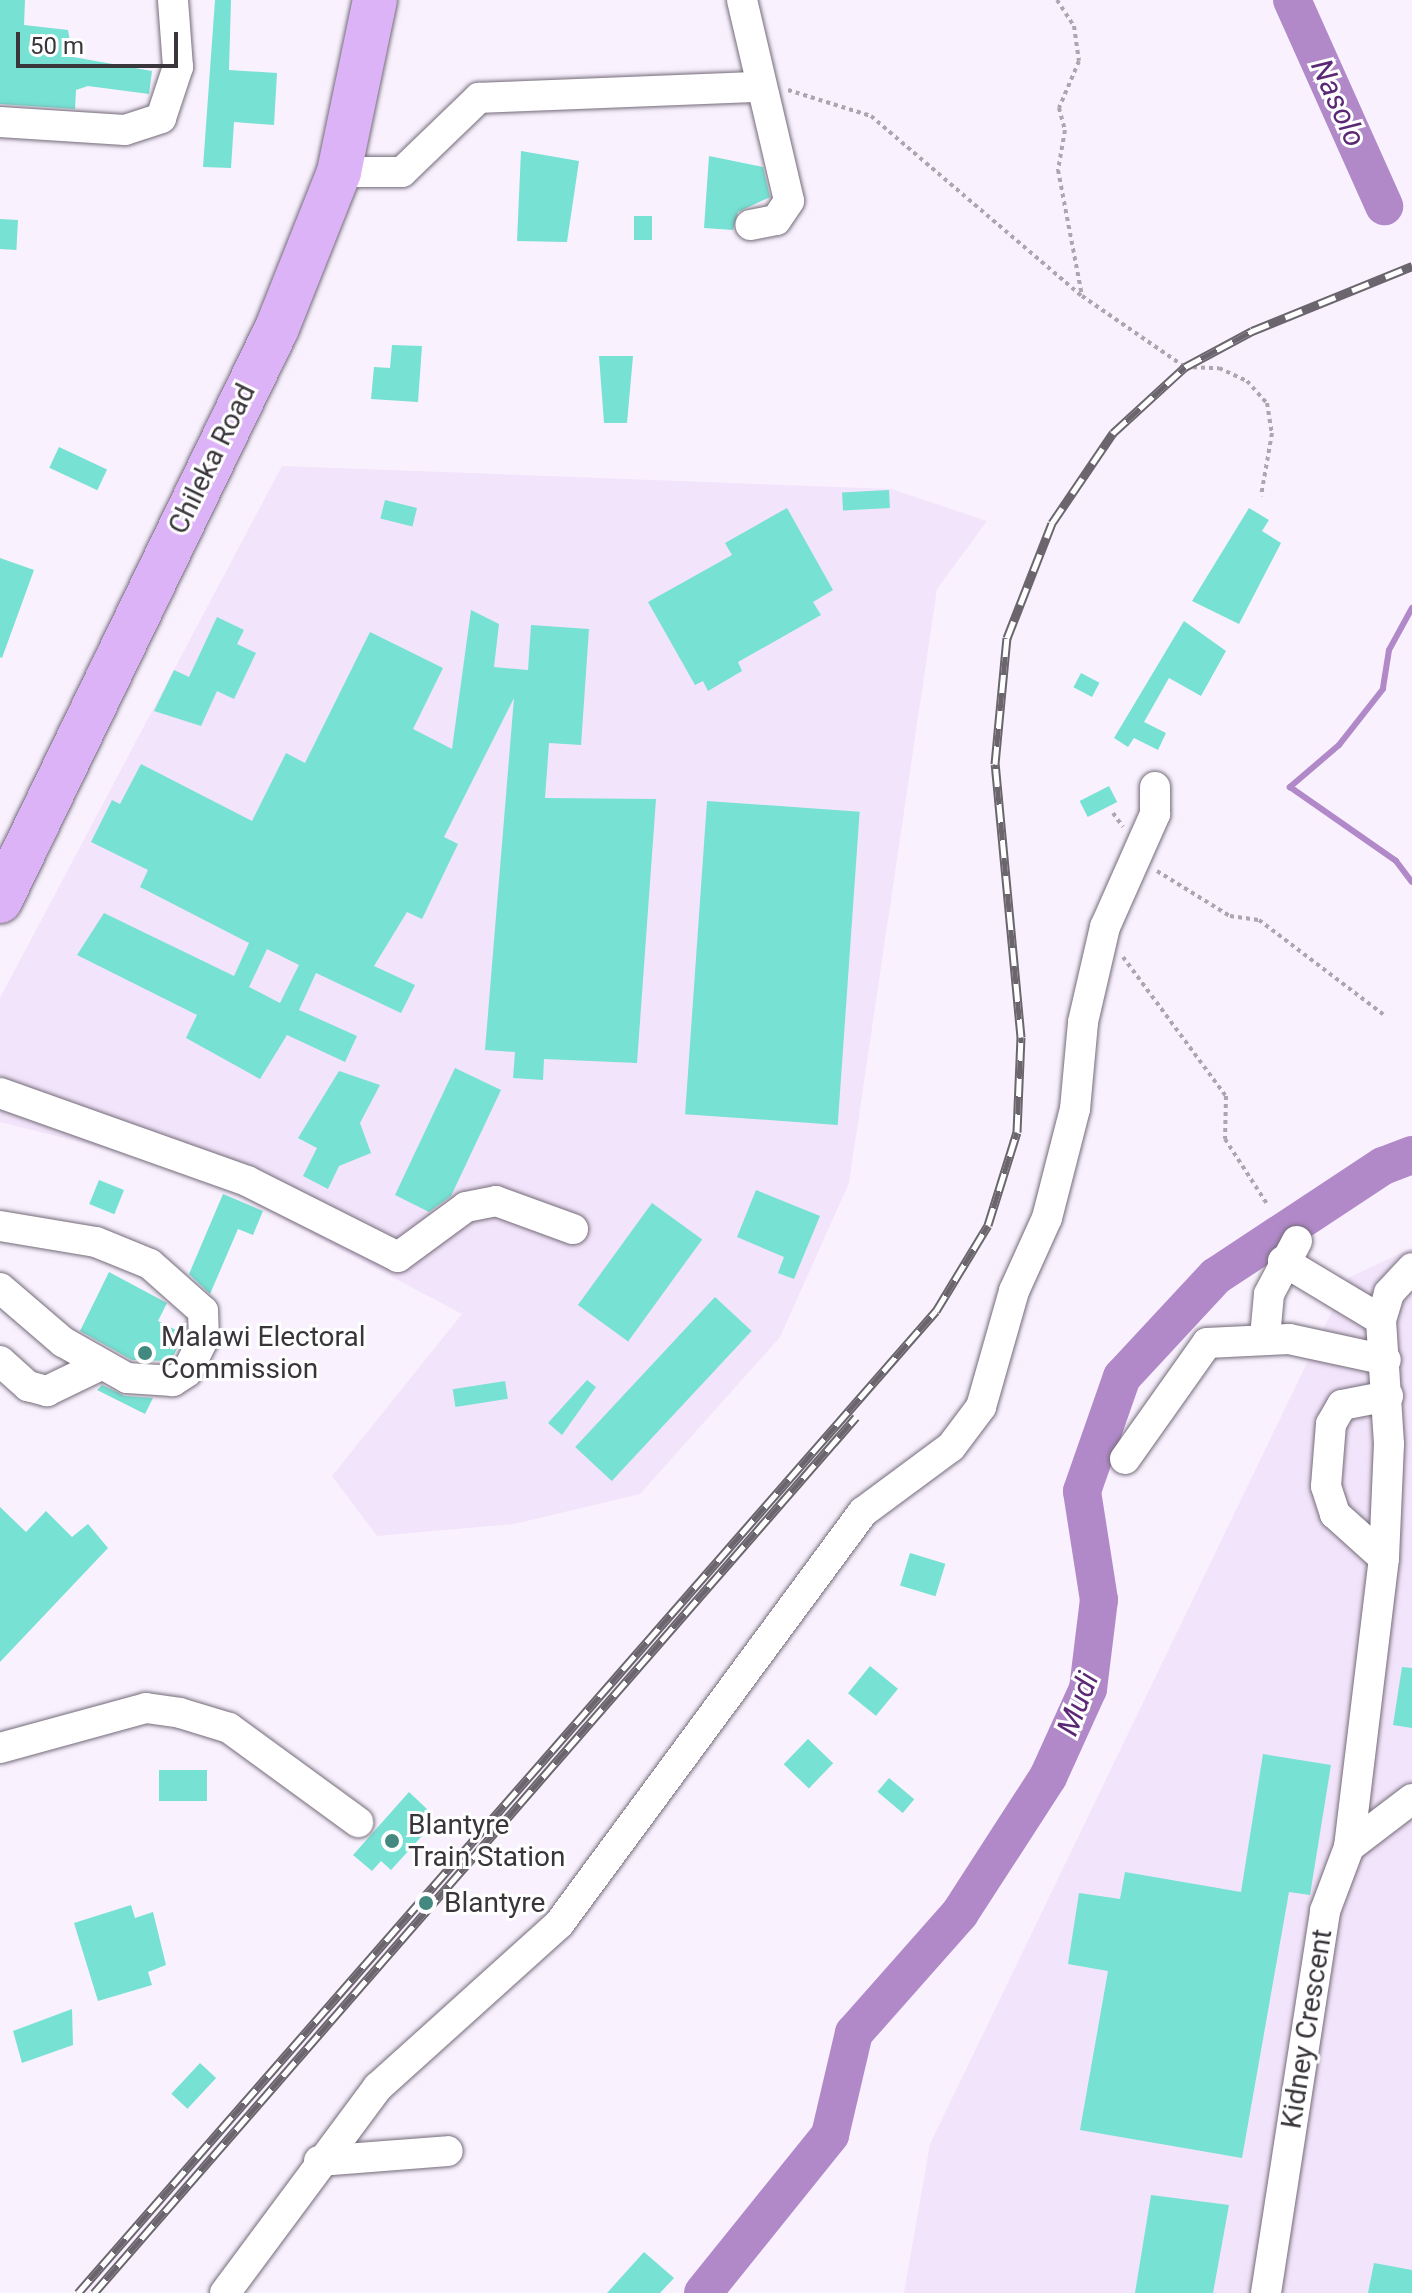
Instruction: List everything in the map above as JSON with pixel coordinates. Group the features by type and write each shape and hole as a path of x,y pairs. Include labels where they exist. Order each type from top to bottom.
{"highway":[{"path":"0,856 265,312 322,166 358,0"},
{"name":"Chileka Road","path":"0,901 277,328 339,172 375,0"}],"street":[{"path":"0,122 125,130 161,118 178,67 173,0"},
{"path":"742,0 758,87 789,201 776,220 750,225"},
{"path":"339,172 402,172 479,98 758,87"},
{"path":"225,2293 319,2161 399,2066 559,1924 863,1512 951,1447 981,1407 1014,1291 1050,1204 1105,927 1155,814 1155,787"},
{"path":"0,1093 247,1181 398,1257 466,1207 496,1201 573,1229"},
{"path":"0,1226 125,1253 150,1264 203,1311 195,1358 173,1381 127,1378 99,1366 0,1288"},
{"path":"1265,1337 1269,1294 1290,1251 1381,1320 1389,1293 1412,1268"},
{"name":"Kidney Crescent","path":"1266,2293 1325,1911 1349,1847 1384,1558 1388,1396 1381,1320"},
{"path":"1125,1459 1207,1343 1265,1337 1386,1360"},
{"path":"0,1361 28,1386 47,1391 99,1366"},
{"path":"1384,1558 1335,1514 1326,1486 1331,1424 1342,1405 1388,1396"},
{"path":"0,1748 146,1708 180,1713 229,1728 358,1822"},
{"path":"1349,1847 1412,1799"},
{"path":"319,2161 448,2151"}],"path":[{"path":"1057,0 1074,26 1079,61 1059,108 1065,130 1058,170 1082,296"},
{"path":"758,87 798,91 871,116 1082,296 1185,367 1219,368 1257,392 1267,403 1272,433 1261,496"},
{"path":"1113,813 1137,854 1230,916 1259,920 1383,1014"},
{"path":"1105,927 1150,1001 1226,1096 1225,1139 1267,1204"}],"shaded area":[{"path":"282,466 891,489 987,521 937,589 849,1183 780,1337 640,1494 514,1524 377,1536 332,1476 462,1314 191,1170 0,1122 0,998"},
{"path":"1412,1248 1412,2293 904,2293 930,2144 1348,1278"}],"building":[{"path":"0,0 25,0 24,25 68,30 73,57 152,71 149,94 88,86 76,90 75,109 0,104"},
{"path":"215,0 231,0 229,70 277,73 274,125 234,122 231,168 203,167"},
{"path":"521,151 579,161 567,242 517,241"},
{"path":"709,156 763,167 770,197 738,212 733,230 704,228"},
{"path":"634,216 652,216 652,240 634,240"},
{"path":"0,219 18,220 16,250 0,249"},
{"path":"392,345 422,346 418,402 371,399 374,367 390,368"},
{"path":"599,356 633,356 627,423 604,423"},
{"path":"59,447 107,469 97,490 49,468"},
{"path":"889,490 890,508 843,510 842,492"},
{"path":"385,500 417,508 412,526 380,518"},
{"path":"787,508 833,590 813,602 821,615 738,662 742,671 708,691 703,681 695,685 648,602 732,555 725,543"},
{"path":"1249,508 1269,520 1262,531 1281,543 1239,624 1192,601"},
{"path":"0,558 34,570 2,658 0,657"},
{"path":"471,610 499,624 494,667 528,670 531,625 589,629 581,745 549,743 545,798 656,799 637,1063 544,1059 543,1080 513,1078 515,1052 485,1050 514,698 444,837 458,844 422,919 407,912 374,966 415,985 401,1013 316,973 299,1010 357,1036 345,1062 287,1035 260,1079 186,1038 197,1015 77,955 104,913 234,976 249,943 140,887 148,870 91,842 112,800 120,804 141,764 252,821 286,753 305,763 370,632 443,668 413,729 452,749","holes":["267,949 299,965 280,1003 249,987"]},
{"path":"217,617 244,630 237,644 256,653 234,699 217,691 201,726 154,711 174,670 189,677"},
{"path":"1184,621 1226,651 1201,696 1169,678 1144,722 1166,733 1158,750 1134,738 1128,747 1114,738"},
{"path":"1081,673 1100,683 1092,697 1073,687"},
{"path":"1109,786 1117,802 1088,817 1080,801"},
{"path":"707,801 860,812 838,1125 685,1114"},
{"path":"455,1068 501,1090 451,1196 429,1212 395,1195"},
{"path":"339,1071 380,1085 360,1123 371,1153 339,1166 328,1189 303,1176 317,1148 298,1138"},
{"path":"99,1180 124,1190 114,1214 89,1204"},
{"path":"756,1190 820,1216 794,1279 778,1273 784,1257 737,1237"},
{"path":"223,1194 263,1211 253,1235 238,1229 210,1294 189,1274"},
{"path":"652,1203 702,1239 628,1341 578,1305"},
{"path":"109,1272 167,1303 158,1321 184,1334 171,1361 132,1360 80,1331"},
{"path":"715,1297 752,1331 612,1481 575,1447"},
{"path":"587,1380 596,1387 562,1435 548,1423"},
{"path":"505,1381 508,1399 455,1407 453,1389"},
{"path":"102,1385 125,1396 153,1398 145,1414 97,1390"},
{"path":"0,1507 26,1532 46,1511 72,1537 88,1524 108,1548 0,1662"},
{"path":"910,1553 945,1564 935,1596 900,1586"},
{"path":"870,1666 898,1689 876,1716 848,1693"},
{"path":"1402,1667 1412,1668 1412,1728 1393,1725"},
{"path":"808,1739 833,1763 809,1788 784,1764"},
{"path":"1263,1754 1331,1765 1310,1895 1289,1892 1242,2158 1080,2130 1108,1971 1068,1964 1079,1893 1120,1899 1125,1872 1241,1892"},
{"path":"159,1770 207,1770 207,1801 159,1801"},
{"path":"889,1778 914,1799 903,1813 877,1792"},
{"name":"Blantyre Train Station","path":"409,1792 427,1809 420,1817 431,1826 391,1870 381,1861 372,1871 353,1855"},
{"path":"131,1905 135,1918 153,1912 166,1965 148,1972 152,1985 98,2001 74,1923"},
{"path":"72,2009 73,2045 22,2063 13,2031"},
{"path":"200,2063 216,2078 187,2109 171,2094"},
{"path":"1151,2195 1229,2205 1213,2293 1135,2293"},
{"path":"644,2252 674,2278 660,2293 607,2293"},
{"path":"1374,2263 1412,2270 1412,2293 1368,2293"}],"waterway":[{"name":"Nasolo","path":"1292,0 1384,206"},
{"path":"1412,608 1389,650 1383,689 1339,745 1290,787 1396,861 1412,882"},
{"name":"Mudi","path":"703,2293 830,2135 854,2033 960,1913 1048,1777 1088,1689 1099,1600 1082,1491 1122,1377 1216,1276 1383,1166 1412,1155"},
{"path":"960,1913 1055,1781 1058,1760 1095,1692 1109,1598 1078,1469 1109,1393 1176,1309 1281,1223 1350,1176 1412,1156"}],"railway":[{"path":"78,2293 936,1311 988,1225 1017,1132 1021,1037 995,764 1007,638 1052,523 1113,433 1185,367 1252,331 1412,266"},
{"path":"94,2293 856,1417"}],"place":[{"name":"Malawi Electoral Commission","path":"145,1353"},
{"name":"Blantyre Train Station","path":"392,1841"},
{"name":"Blantyre","path":"426,1903"}]}
